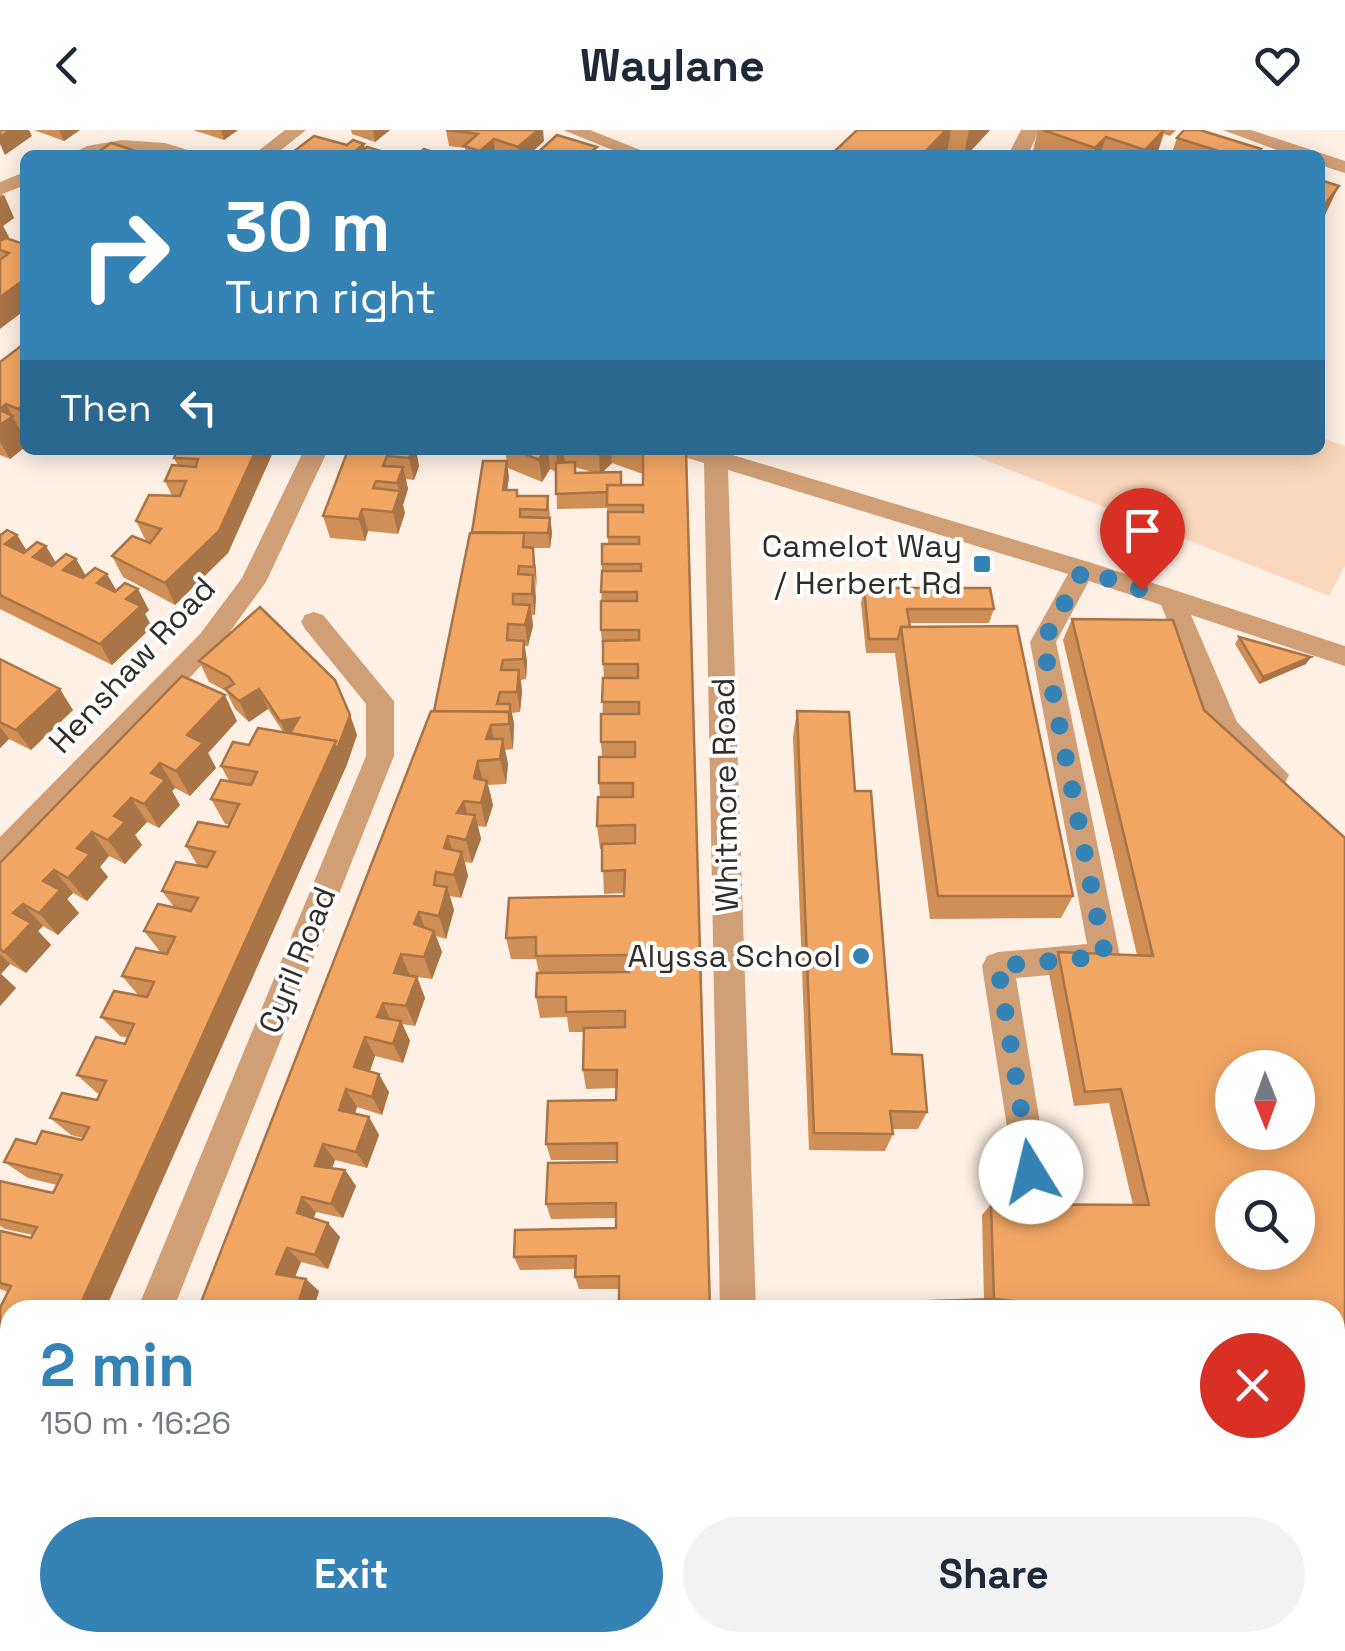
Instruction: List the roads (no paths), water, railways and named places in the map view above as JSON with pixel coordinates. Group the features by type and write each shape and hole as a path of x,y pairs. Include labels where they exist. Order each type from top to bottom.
{"street":[{"path":"127,144 147,130"},
{"path":"270,150 297,130"},
{"path":"572,130 628,150"},
{"path":"1232,130 1294,150"},
{"path":"100,150 127,144 176,150"},
{"name":"Henshaw Road","path":"0,856 209,641 253,582 314,455"},
{"path":"726,456 1345,656"},
{"name":"Whitmore Road","path":"726,456 738,1300"},
{"path":"1031,1172 998,966 1105,956 1043,642 1083,570"},
{"path":"1172,600 1226,729 1292,791"},
{"name":"Cyril Road","path":"159,1300 380,756 380,701 314,622"}],"place":[{"name":"Camelot Way / Herbert Rd","path":"982,564"},
{"name":"Alyssa School","path":"861,956"}]}
